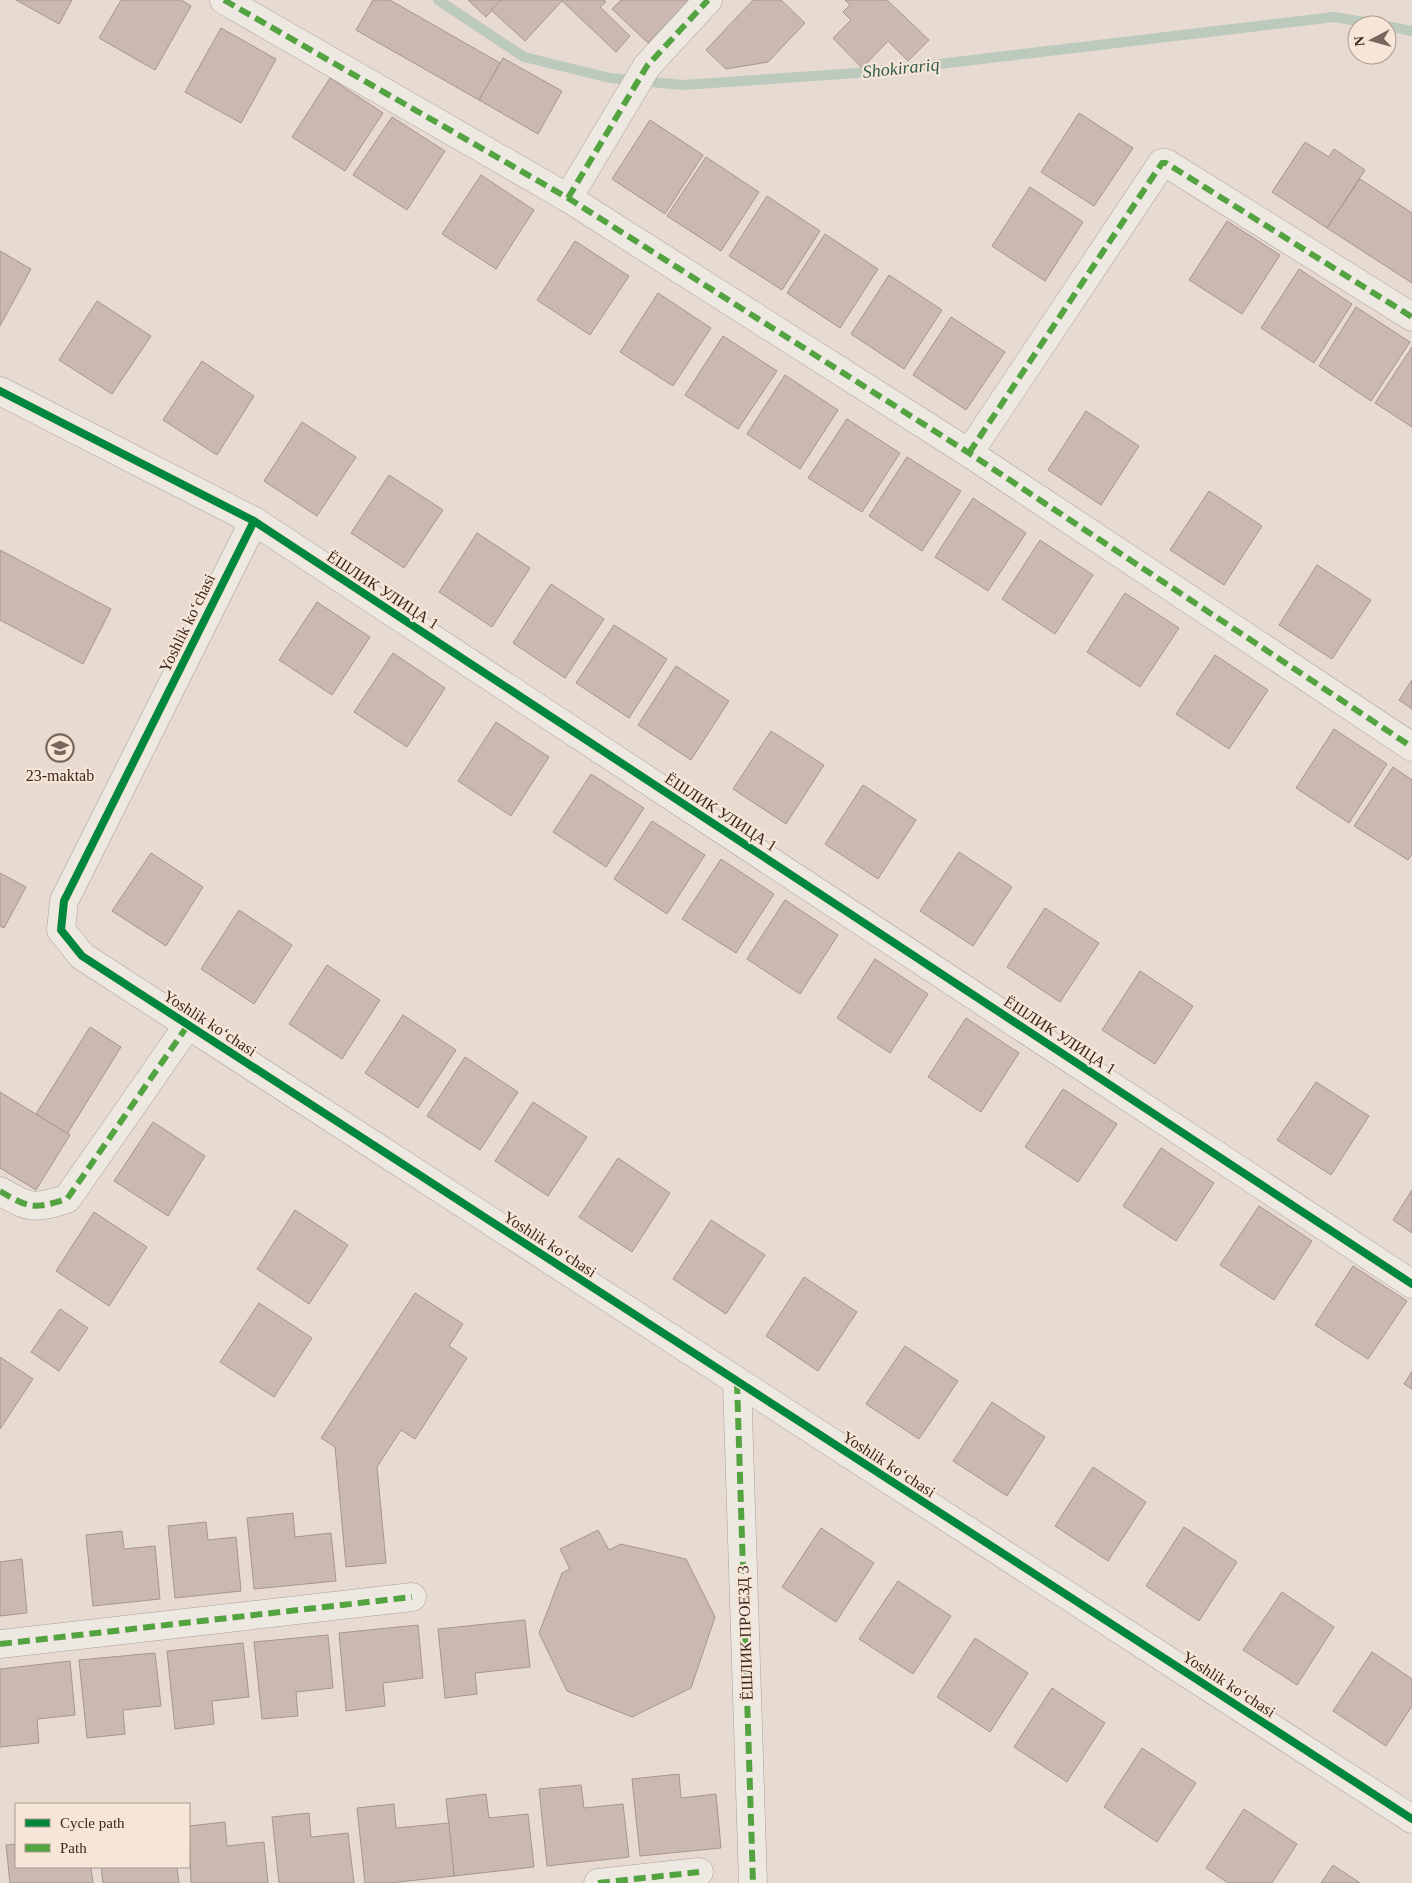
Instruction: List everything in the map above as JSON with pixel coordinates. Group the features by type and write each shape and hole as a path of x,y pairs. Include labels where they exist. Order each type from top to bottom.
{"street":[{"path":"224,0 568,198 969,453 1412,747"},
{"path":"568,198 647,66 708,0"},
{"path":"969,453 1162,163 1166,163 1412,317"},
{"name":"ЁШЛИК УЛИЦА 1","path":"0,391 254,521 1412,1284"},
{"name":"Yoshlik koʻchasi","path":"254,521 64,901 61,930 82,956 1412,1819"},
{"path":"0,1191 24,1205 46,1206 67,1199 188,1025"},
{"name":"ЁШЛИК ПРОЕЗД 3","path":"737,1382 753,1883"},
{"path":"0,1644 412,1597"},
{"path":"598,1883 699,1872"}],"building":[{"path":"16,0 72,0 59,24"},
{"path":"121,0 181,0 191,6 155,70 99,38"},
{"path":"373,0 390,0 500,63 479,100 356,30"},
{"path":"468,0 501,0 486,17"},
{"path":"501,0 604,0 606,2 600,7 630,36 616,52 562,1 525,41 491,10"},
{"path":"621,0 689,0 648,43 612,9"},
{"path":"753,0 781,0 805,23 768,62 726,69 706,50"},
{"path":"845,0 887,0 929,40 908,61 888,41 862,68 833,38 851,20 843,12 850,5"},
{"path":"221,28 276,59 241,123 185,92"},
{"path":"503,58 562,91 538,134 479,100"},
{"path":"330,78 383,113 345,171 292,137"},
{"path":"1079,113 1133,148 1094,206 1041,172"},
{"path":"392,117 445,151 407,210 353,175"},
{"path":"650,120 703,155 665,214 612,179"},
{"path":"1305,142 1329,157 1334,149 1365,170 1327,228 1272,192"},
{"path":"706,157 759,192 721,251 667,216"},
{"path":"481,175 534,210 496,269 442,234"},
{"path":"1360,179 1412,213 1412,283 1327,228"},
{"path":"1030,187 1083,222 1045,281 992,246"},
{"path":"767,196 820,231 782,290 729,256"},
{"path":"1227,221 1280,255 1242,314 1189,280"},
{"path":"825,234 878,269 840,328 787,293"},
{"path":"575,241 629,276 590,335 537,300"},
{"path":"0,251 31,269 0,326"},
{"path":"1299,269 1352,304 1314,363 1261,328"},
{"path":"889,275 942,310 904,369 851,334"},
{"path":"658,293 711,328 673,386 620,352"},
{"path":"97,301 151,336 112,394 59,360"},
{"path":"1356,307 1410,342 1371,401 1319,366"},
{"path":"951,317 1005,352 966,410 913,375"},
{"path":"723,336 777,371 738,429 685,395"},
{"path":"1412,347 1412,427 1375,403"},
{"path":"202,361 254,396 217,455 163,420"},
{"path":"785,375 838,410 800,469 747,434"},
{"path":"1086,411 1139,446 1101,505 1048,470"},
{"path":"847,419 900,453 862,512 808,478"},
{"path":"302,422 356,457 317,516 264,481"},
{"path":"907,457 961,491 922,551 869,516"},
{"path":"389,475 443,510 404,568 351,533"},
{"path":"1209,491 1262,526 1224,585 1170,550"},
{"path":"973,498 1026,533 988,591 935,557"},
{"path":"477,533 530,568 492,627 439,592"},
{"path":"1040,540 1093,575 1055,634 1002,599"},
{"path":"0,550 111,609 83,664 0,620"},
{"path":"1317,565 1371,600 1332,659 1279,625"},
{"path":"551,584 604,619 565,678 513,643"},
{"path":"1125,593 1179,628 1140,687 1087,652"},
{"path":"317,602 370,637 332,695 279,660"},
{"path":"614,625 667,659 629,718 576,683"},
{"path":"393,653 445,688 407,747 354,712"},
{"path":"1215,655 1268,690 1229,749 1176,714"},
{"path":"676,666 729,701 691,760 638,725"},
{"path":"1412,680 1412,709 1399,700"},
{"path":"496,722 549,757 511,816 458,781"},
{"path":"1334,729 1387,764 1349,823 1296,788"},
{"path":"771,731 824,765 786,824 733,789"},
{"path":"1393,767 1412,780 1412,854 1408,860 1354,826"},
{"path":"591,774 644,808 606,867 553,832"},
{"path":"863,785 916,820 878,879 825,844"},
{"path":"652,821 705,855 667,914 614,879"},
{"path":"959,852 1012,887 973,946 920,911"},
{"path":"151,853 203,887 166,946 112,911"},
{"path":"721,859 774,894 736,953 682,919"},
{"path":"0,873 26,887 4,928 0,926"},
{"path":"785,900 838,935 800,994 747,959"},
{"path":"1045,908 1099,943 1060,1002 1007,967"},
{"path":"239,910 292,945 254,1004 201,969"},
{"path":"875,959 928,994 890,1053 837,1018"},
{"path":"327,965 380,1000 342,1059 289,1024"},
{"path":"1140,971 1193,1006 1155,1064 1102,1030"},
{"path":"403,1015 456,1050 418,1108 365,1073"},
{"path":"966,1018 1019,1053 981,1112 928,1077"},
{"path":"90,1027 121,1047 67,1134 36,1114"},
{"path":"465,1057 518,1092 480,1150 427,1116"},
{"path":"1316,1082 1369,1116 1331,1175 1277,1140"},
{"path":"1063,1089 1117,1124 1078,1182 1025,1147"},
{"path":"0,1092 70,1135 36,1190 0,1168"},
{"path":"533,1102 587,1137 548,1196 495,1161"},
{"path":"153,1122 205,1156 168,1216 114,1181"},
{"path":"1161,1148 1214,1183 1176,1241 1123,1206"},
{"path":"618,1158 670,1193 632,1252 579,1217"},
{"path":"1412,1190 1412,1233 1393,1220"},
{"path":"1259,1206 1312,1241 1274,1300 1220,1265"},
{"path":"295,1210 348,1245 309,1304 257,1269"},
{"path":"94,1212 147,1247 109,1306 56,1271"},
{"path":"711,1220 765,1255 726,1314 673,1279"},
{"path":"1353,1266 1407,1301 1368,1359 1315,1325"},
{"path":"804,1277 857,1312 818,1371 766,1336"},
{"path":"415,1293 463,1324 449,1346 467,1358 415,1439 401,1430 377,1467 386,1563 346,1567 335,1447 321,1438"},
{"path":"259,1303 312,1338 274,1397 220,1362"},
{"path":"60,1309 88,1328 59,1371 31,1352"},
{"path":"905,1346 958,1381 919,1439 866,1404"},
{"path":"0,1357 33,1379 0,1429"},
{"path":"1412,1371 1412,1389 1404,1384"},
{"path":"992,1402 1045,1437 1007,1496 953,1461"},
{"path":"1093,1467 1146,1502 1108,1561 1055,1526"},
{"path":"293,1513 295,1537 331,1533 336,1581 254,1589 247,1518"},
{"path":"206,1522 208,1540 236,1537 241,1591 175,1598 168,1526"},
{"path":"1184,1527 1237,1562 1199,1621 1146,1586"},
{"path":"821,1528 874,1563 836,1622 782,1587"},
{"path":"598,1530 609,1550 621,1544 686,1559 715,1617 691,1688 632,1717 567,1691 539,1633 562,1573 570,1569 560,1549"},
{"path":"122,1531 124,1549 155,1546 160,1599 93,1606 86,1535"},
{"path":"22,1559 27,1613 0,1616 0,1562"},
{"path":"898,1581 951,1616 913,1674 859,1639"},
{"path":"1282,1592 1334,1627 1297,1685 1243,1650"},
{"path":"525,1620 530,1667 475,1673 477,1694 445,1698 438,1629"},
{"path":"418,1625 423,1678 383,1683 385,1706 346,1711 339,1633"},
{"path":"328,1635 333,1688 296,1692 298,1716 262,1719 254,1642"},
{"path":"975,1638 1028,1673 990,1732 937,1697"},
{"path":"243,1643 249,1697 212,1701 214,1724 175,1729 167,1651"},
{"path":"1372,1652 1412,1679 1412,1706 1386,1746 1333,1711"},
{"path":"155,1653 161,1706 123,1710 125,1734 87,1738 79,1660"},
{"path":"70,1661 75,1715 37,1719 39,1743 0,1747 0,1669"},
{"path":"1052,1688 1105,1723 1067,1782 1014,1747"},
{"path":"1142,1748 1196,1783 1157,1842 1104,1807"},
{"path":"679,1774 681,1798 716,1794 721,1848 640,1856 632,1779"},
{"path":"581,1785 584,1808 623,1804 629,1857 547,1866 539,1789"},
{"path":"486,1794 489,1818 528,1814 534,1867 454,1876 446,1799"},
{"path":"394,1804 396,1828 449,1823 454,1876 389,1883 365,1883 357,1808"},
{"path":"1244,1809 1297,1844 1272,1883 1228,1883 1206,1868"},
{"path":"309,1813 311,1837 348,1833 354,1883 279,1883 272,1817"},
{"path":"225,1822 227,1846 264,1842 268,1883 191,1883 190,1826"},
{"path":"15,1844 15,1868 91,1868 93,1883 10,1883 6,1845"},
{"path":"1333,1865 1360,1883 1321,1883"},
{"path":"101,1868 177,1868 179,1883 103,1883"}],"waterway":[{"name":"Shokirariq","path":"438,0 524,57 610,78 683,85 872,72 1334,17 1347,19"},
{"name":"Shokirariq","path":"1397,28 1412,31"}],"marked path":[{"path":"224,0 568,198 969,453 1412,747"},
{"path":"568,198 647,66 708,0"},
{"path":"969,453 1162,163 1166,163 1412,317"},
{"path":"0,1191 32,1206 67,1199 188,1025"},
{"path":"737,1382 753,1883"},
{"path":"0,1644 412,1597"},
{"path":"598,1883 699,1872"}],"cycle path":[{"path":"0,391 254,521 1412,1284"},
{"path":"254,521 64,901 61,930 82,956 1412,1819"}],"place":[{"name":"23-maktab","path":"60,748"}]}
